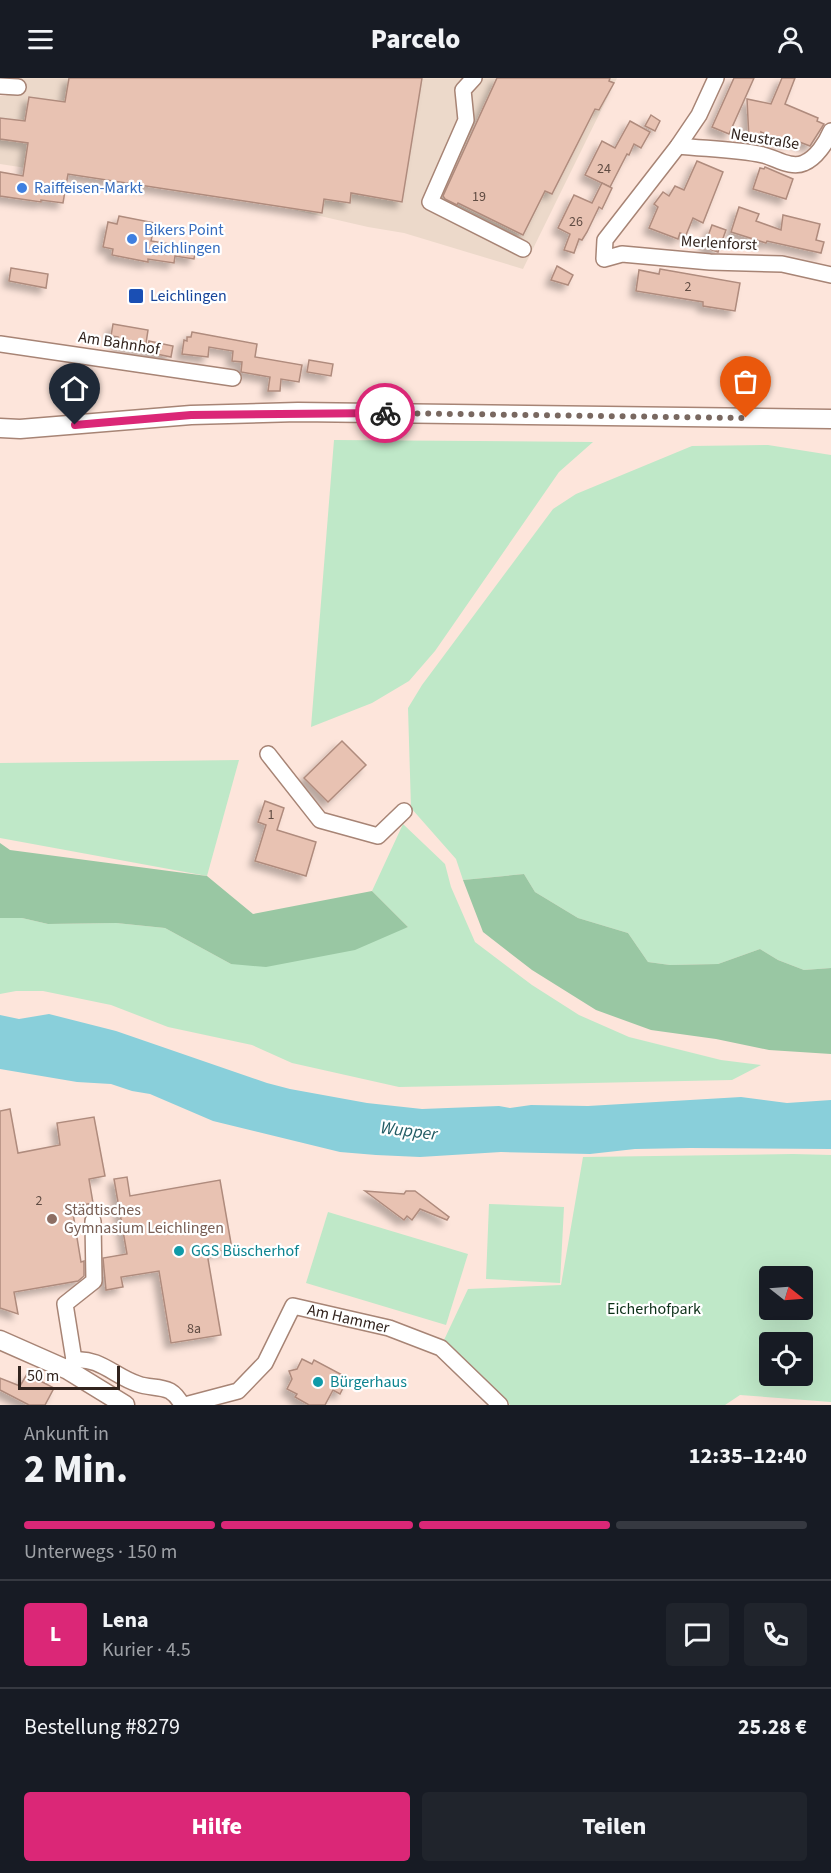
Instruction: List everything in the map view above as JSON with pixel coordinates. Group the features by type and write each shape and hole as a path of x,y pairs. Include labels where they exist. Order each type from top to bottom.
{"main road":[{"path":"0,428 20,429 191,415 298,412 831,419"},
{"path":"0,1340 71,1365 125,1405"}],"street":[{"path":"474,78 463,90 466,120 430,202 523,249"},
{"path":"678,146 699,115 716,78"},
{"path":"0,86 18,87"},
{"name":"Neustraße","path":"678,146 764,155 792,165 803,164 814,156 831,132"},
{"name":"Merlenforst","path":"678,146 605,240 604,259 621,254 710,262 782,264 831,275"},
{"name":"Am Bahnhof","path":"0,349 0,344 233,378"},
{"path":"268,754 320,820 378,836 404,811"},
{"path":"71,1365 65,1304 94,1281 93,1221"},
{"name":"Am Hammer","path":"71,1365 83,1359 97,1362 130,1382 148,1388 167,1390 184,1405 238,1391 265,1363 293,1306 389,1328 441,1348 500,1405"},
{"path":"131,1405 139,1394 148,1388"}],"shaded area":[{"path":"16,78 617,78 523,269 404,233 281,207 0,164 0,96 6,96"}],"green space":[{"path":"334,440 593,442 559,472 435,651 409,681 372,703 311,727"},
{"path":"768,445 831,455 831,968 804,970 778,960 760,949 718,964 670,965 648,962 628,933 578,918 535,892 524,874 463,880 456,859 411,808 408,708 422,685 553,509 576,494 692,446"},
{"path":"239,760 207,876 0,838 0,763"},
{"path":"403,824 445,864 451,887 475,942 532,985 579,1015 629,1037 721,1060 761,1065 732,1080 399,1087 292,1063 252,1045 168,1027 111,1005 43,991 16,991 0,994 0,918 22,918 48,924 116,923 165,928 231,964 408,927 372,891"},
{"path":"0,843 10,850 207,876 253,914 372,891 408,927 355,950 266,967 231,964 165,928 116,923 48,924 22,918 0,918"},
{"path":"524,874 535,892 578,918 628,933 648,962 670,965 718,964 760,949 778,960 804,970 831,968 831,1054 769,1050 716,1039 651,1030 596,1010 532,970 483,932 463,880"},
{"name":"Eicherhofpark","path":"831,1155 831,1402 740,1395 725,1405 510,1405 444,1340 468,1289 561,1285 583,1157"},
{"path":"489,1204 564,1207 560,1283 486,1279"},
{"path":"328,1212 468,1254 446,1325 306,1283"}],"water":[{"name":"Wupper","path":"49,1014 116,1031 267,1083 367,1103 422,1109 499,1106 510,1108 531,1105 588,1106 741,1097 787,1103 831,1100 831,1149 635,1149 590,1154 501,1152 420,1157 340,1152 213,1121 150,1094 111,1084 77,1082 0,1069 0,1015 19,1019"}],"building":[{"path":"69,78 422,78 402,202 351,193 350,203 324,199 322,213 68,174 63,203 0,196 0,172 23,176 28,143 0,139 0,118 25,121 29,97 65,102"},
{"path":"497,78 610,78 609,81 614,83 599,110 595,109 552,194 545,191 523,235 458,203 457,205 443,196"},
{"path":"734,78 754,78 729,134 712,127"},
{"path":"782,78 795,78 785,104 818,118 817,121 824,124 810,146 789,138 787,143 761,132 762,138 749,139 747,99 771,104"},
{"path":"651,115 660,121 655,131 645,126"},
{"path":"630,121 650,132 641,148 634,144 610,187 585,175 602,141 615,148"},
{"path":"697,161 723,172 703,223 693,218 686,235 680,233 678,239 649,228 658,207 654,204 663,192 669,196 675,186 684,190"},
{"path":"765,167 793,179 786,199 753,189 760,168"},
{"path":"602,183 612,188 602,209 599,207 582,240 579,239 574,253 564,250 570,234 558,228 574,195 592,203"},
{"path":"739,207 759,214 756,221 781,230 783,215 820,224 816,240 824,242 821,253 767,241 766,243 731,232"},
{"path":"119,216 155,223 151,241 196,248 194,259 175,256 174,263 148,259 148,262 112,255 113,249 103,247 108,222 117,224"},
{"path":"712,225 726,230 718,252 704,247"},
{"path":"557,266 573,275 568,285 551,280"},
{"path":"11,268 48,274 46,288 9,281"},
{"path":"660,269 740,283 735,311 703,306 703,302 636,291 639,270 659,274"},
{"path":"113,324 148,330 145,350 117,345 118,337 111,336"},
{"path":"192,332 257,344 255,357 302,365 299,382 281,379 280,391 268,391 270,377 241,372 242,362 232,361 233,351 209,347 208,357 182,354 184,340 187,341 187,337 191,337"},
{"path":"149,341 173,346 171,357 147,352"},
{"path":"309,360 333,364 331,376 307,372"},
{"path":"342,741 366,765 328,802 304,778"},
{"path":"265,801 284,808 277,830 316,842 306,876 255,861 266,825 258,822"},
{"name":"Städtisches Gymnasium Leichlingen","path":"10,1109 18,1153 60,1145 57,1123 94,1117 105,1176 89,1179 93,1203 72,1207 81,1262 84,1261 84,1276 78,1281 14,1292 18,1314 0,1308 0,1111"},
{"name":"GGS Büscherhof","path":"127,1177 130,1196 220,1180 232,1249 207,1253 221,1335 171,1343 159,1271 121,1277 123,1287 106,1290 103,1258 127,1254 114,1179"},
{"path":"365,1191 404,1194 406,1191 415,1191 449,1217 447,1220 420,1209 412,1220 407,1216 404,1220"},
{"name":"Bürgerhaus","path":"302,1359 312,1364 314,1360 348,1378 340,1394 333,1390 325,1405 309,1405 295,1397 297,1394 287,1389 292,1379 289,1371 297,1369"},
{"path":"27,1374 54,1388 45,1405 29,1405 0,1390 0,1378 20,1386"}],"way so far":[{"path":"385,413 746,418"}],"place":[{"name":"Raiffeisen-Markt","path":"22,188"},
{"name":"Bikers Point Leichlingen","path":"132,239"},
{"name":"Leichlingen","path":"136,296"},
{"name":"Städtisches Gymnasium Leichlingen","path":"52,1219"},
{"name":"GGS Büscherhof","path":"179,1251"},
{"name":"Bürgerhaus","path":"318,1382"}],"route":[{"path":"75,425 191,415 298,412 385,413"}]}
